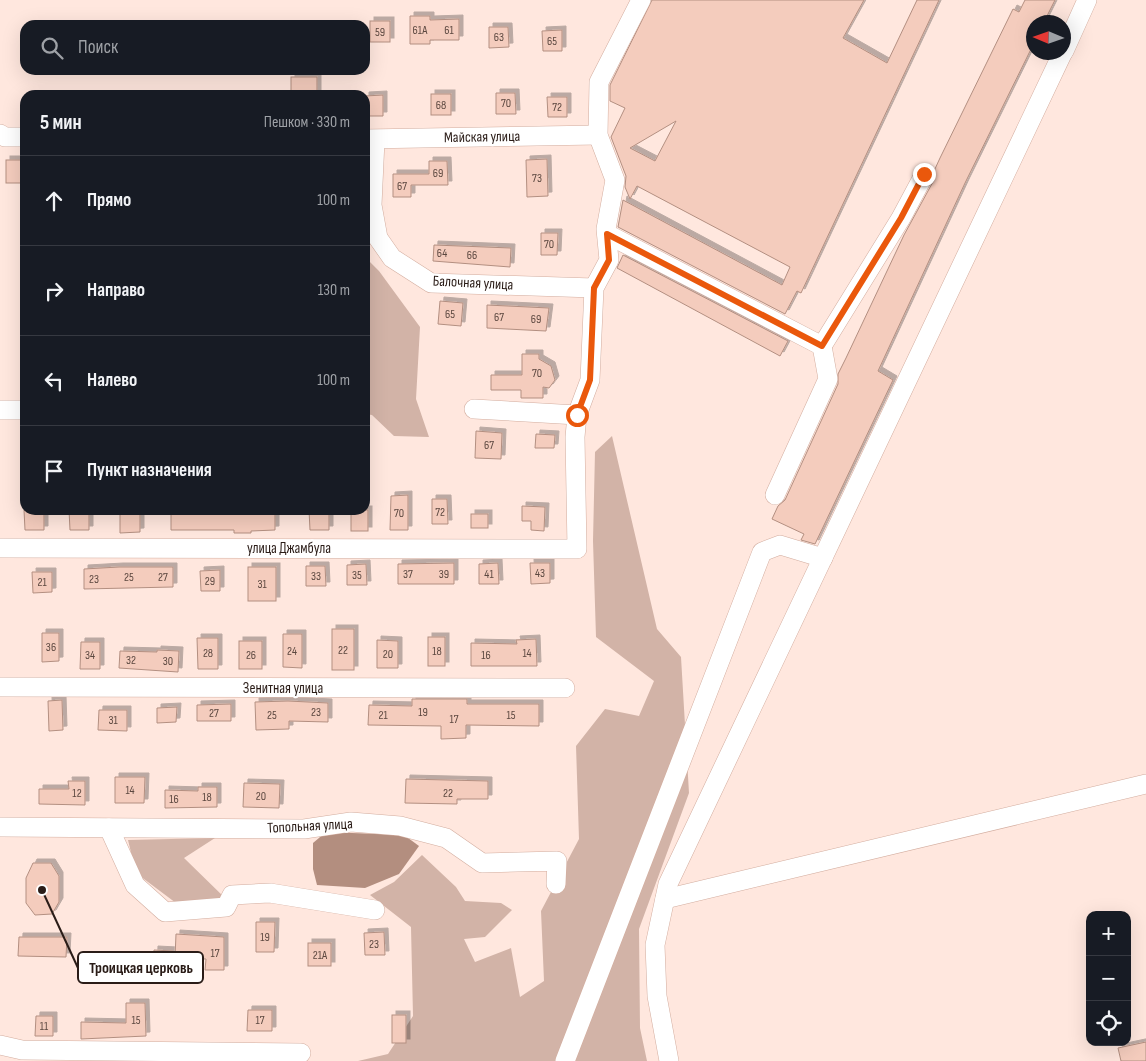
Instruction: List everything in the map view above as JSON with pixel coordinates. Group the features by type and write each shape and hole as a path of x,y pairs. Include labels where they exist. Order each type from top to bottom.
{"street":[{"path":"474,409 577,415 590,380 594,288 609,260 607,234 615,180 598,135 599,82 641,0"},
{"path":"1071,35 1088,0"},
{"path":"668,1061 657,996 654,945 668,884 1059,60"},
{"path":"0,134 5,137 20,137"},
{"name":"Майская улица","path":"370,140 598,135"},
{"name":"Балочная улица","path":"370,140 372,205 378,238 392,258 431,283 594,288"},
{"path":"775,495 828,379 822,346 901,218 924,174"},
{"path":"607,234 822,346"},
{"path":"0,410 20,410"},
{"name":"улица Джамбула","path":"0,548 577,549 575,436 577,415"},
{"path":"565,1061 762,552 780,544 823,558"},
{"name":"Зенитная улица","path":"0,687 565,688"},
{"path":"665,899 1146,784"},
{"name":"Топольная улица","path":"0,827 304,829 351,822 400,826 446,838 482,863 558,861 556,884"},
{"path":"109,828 136,885 165,912 226,907 232,895 270,893 375,910"},
{"path":"0,1044 22,1050 301,1053"}],"shaded area":[{"path":"370,262 379,271 420,327 416,399 429,437 394,436 370,415"},
{"path":"612,436 657,629 681,657 689,793 639,929 640,1028 647,1061 358,1061 388,1054 413,1016 411,927 370,895 394,882 422,855 456,887 465,901 501,903 512,910 485,937 464,939 475,962 511,948 520,997 544,981 541,911 579,839 576,746 605,709 639,716 654,681 596,637 593,541 595,452"},
{"path":"326,832 404,835 419,846 399,874 365,888 317,885 313,869 313,843"},
{"path":"215,838 184,858 225,898 176,903 136,873 128,840"}],"building":[{"path":"652,0 864,0 843,38 887,63 917,0 939,0 801,293 797,291 785,314 618,227 623,200 782,285 790,267 637,186 630,199 625,187 626,176 611,137 625,108 610,101 610,85","holes":["676,121 655,161 630,148"]},
{"path":"1025,0 1055,0 1048,15 1026,15 1026,59 965,183 878,371 893,380 815,544 801,540 804,534 772,519 778,506 785,500 838,384 838,374 904,235 934,180 934,171 940,158 1013,9 1019,12"},
{"path":"410,16 430,16 430,20 459,19 459,40 430,40 430,44 410,44"},
{"path":"370,21 390,21 390,42 370,42"},
{"path":"489,27 508,27 509,47 489,48"},
{"path":"562,30 562,51 543,51 542,31"},
{"path":"291,77 317,77 317,90 291,90"},
{"path":"496,93 515,93 516,114 496,114"},
{"path":"431,94 451,94 451,115 431,115"},
{"path":"383,95 383,116 370,116 370,96"},
{"path":"547,97 567,97 567,117 548,117"},
{"path":"547,159 548,196 527,197 526,160"},
{"path":"6,160 20,160 20,183 6,183"},
{"path":"429,161 447,161 448,185 411,185 411,197 393,197 393,174 429,174"},
{"path":"541,233 558,233 557,255 541,255"},
{"path":"434,245 511,248 510,267 433,261"},
{"path":"623,255 788,341 780,356 617,268"},
{"path":"440,301 463,303 461,326 438,324"},
{"path":"487,305 549,308 546,331 487,328"},
{"path":"522,354 539,354 539,359 551,366 555,380 549,388 543,387 543,398 521,398 521,390 491,390 491,375 522,375"},
{"path":"476,431 502,433 501,459 475,458"},
{"path":"536,434 555,435 554,448 535,448"},
{"path":"408,495 408,530 390,530 391,496"},
{"path":"432,499 447,499 448,524 432,524"},
{"path":"522,506 545,507 544,531 531,530 531,521 522,521"},
{"path":"471,514 488,514 488,528 471,528"},
{"path":"24,515 44,515 44,530 25,530"},
{"path":"69,515 89,515 89,530 70,530"},
{"path":"120,515 140,515 140,532 120,533"},
{"path":"171,515 275,515 275,530 234,533 234,530 171,530"},
{"path":"309,515 329,515 329,530 310,530"},
{"path":"351,515 368,515 368,531 351,531"},
{"path":"454,563 454,584 398,584 398,564"},
{"path":"498,563 499,584 479,584 479,564"},
{"path":"530,563 550,563 550,583 531,584"},
{"path":"366,564 367,585 347,585 347,565"},
{"path":"306,566 325,566 326,586 306,586"},
{"path":"173,567 173,587 84,589 84,569"},
{"path":"248,567 276,567 276,601 248,601"},
{"path":"220,570 220,591 201,591 200,571"},
{"path":"32,572 52,572 52,592 33,593"},
{"path":"332,629 354,629 354,670 332,670"},
{"path":"42,633 59,633 59,661 42,662"},
{"path":"283,634 302,634 302,668 283,667"},
{"path":"428,637 445,637 445,666 428,666"},
{"path":"197,638 218,638 218,669 198,669"},
{"path":"536,639 537,666 471,666 471,643 517,644 516,640"},
{"path":"377,640 398,641 398,668 377,668"},
{"path":"239,641 262,641 262,669 239,669"},
{"path":"81,642 100,642 100,669 80,669"},
{"path":"157,650 179,651 178,672 119,668 120,651 157,652"},
{"path":"412,699 467,699 467,704 539,704 539,726 466,725 466,738 441,739 441,726 368,725 369,705 412,706"},
{"path":"62,700 63,730 49,731 48,701"},
{"path":"255,702 328,703 328,722 289,721 289,729 256,730"},
{"path":"231,704 231,721 197,721 197,705"},
{"path":"177,707 176,722 157,723 157,708"},
{"path":"99,710 127,710 127,731 98,730"},
{"path":"115,777 145,777 144,803 115,803"},
{"path":"406,779 488,781 488,799 457,799 457,804 405,803"},
{"path":"68,781 85,781 85,805 39,804 39,789 69,789"},
{"path":"244,783 280,784 279,808 243,807"},
{"path":"198,787 217,787 217,807 165,808 165,790 198,791"},
{"path":"33,863 51,863 59,876 59,902 52,914 35,915 26,903 26,878"},
{"path":"256,922 275,922 274,952 256,952"},
{"path":"384,932 385,955 365,955 364,933"},
{"path":"176,934 224,937 224,970 205,970 206,959 175,958"},
{"path":"19,937 67,937 66,957 18,956"},
{"path":"308,943 331,943 331,966 308,966"},
{"path":"154,950 173,951 172,974 153,973"},
{"path":"126,1003 145,1003 146,1036 81,1039 81,1022 126,1023"},
{"path":"248,1010 272,1010 272,1031 247,1031"},
{"path":"392,1015 406,1015 406,1043 392,1043"},
{"path":"36,1016 53,1016 53,1036 35,1036"},
{"path":"1146,1042 1146,1061 1121,1061 1118,1048"}],"place":[{"name":"Троицкая церковь","path":"42,890"}],"route":[{"path":"577,415 590,380 594,288 609,260 607,234 822,346 901,218 924,174"}]}
